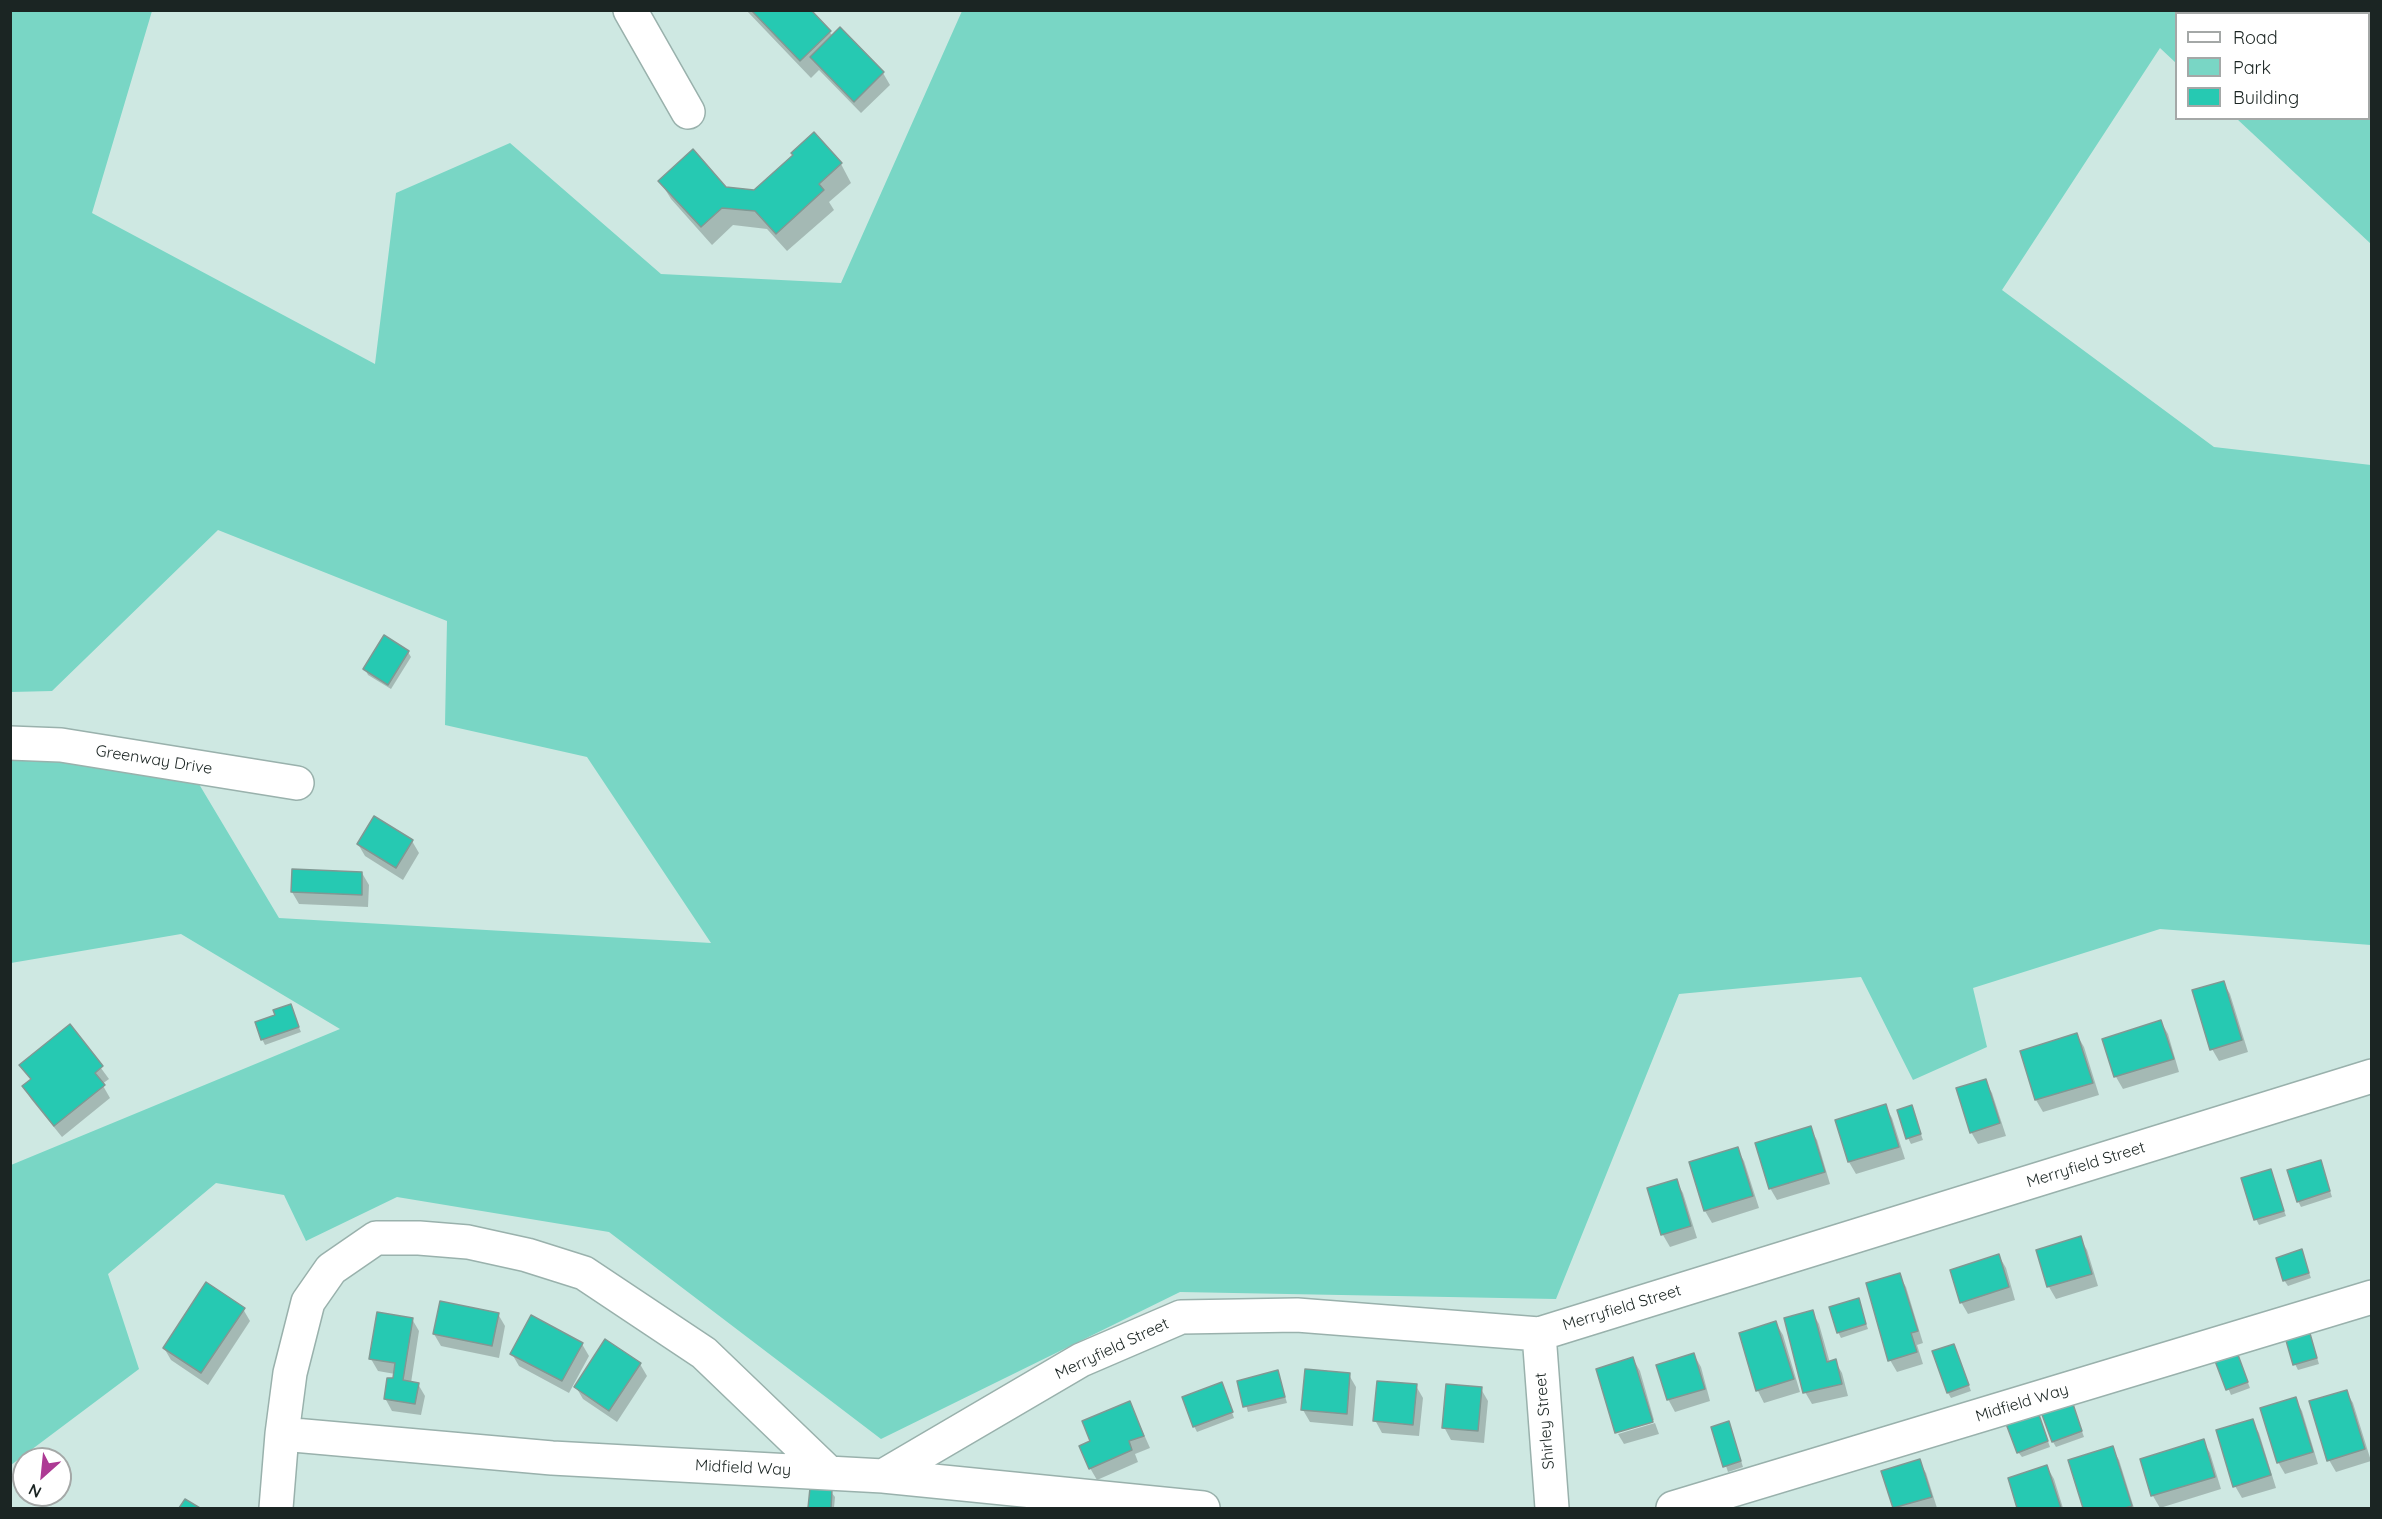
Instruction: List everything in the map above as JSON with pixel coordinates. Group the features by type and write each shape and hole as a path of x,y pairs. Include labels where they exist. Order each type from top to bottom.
{"street":[{"path":"630,10 688,112"},
{"name":"Greenway Drive","path":"10,743 61,745 297,783"},
{"name":"Merryfield Street","path":"882,1476 1081,1360 1181,1317 1297,1315 1539,1334 2372,1077"},
{"path":"276,1509 290,1373 308,1302 331,1269 376,1238 420,1238 468,1242 527,1255 584,1273 704,1353 830,1473"},
{"name":"Midfield Way","path":"1673,1509 2372,1297"},
{"name":"Shirley Street","path":"1539,1334 1552,1509"},
{"name":"Midfield Way","path":"282,1434 552,1458 882,1476 1203,1509"}],"green space":[{"path":"11,11 152,11 92,213 375,364 396,193 510,143 661,274 841,283 962,11 2371,11 2371,244 2238,120 2370,120 2370,12 2175,12 2175,62 2160,48 2002,290 2214,447 2371,465 2371,945 2160,929 1973,988 1987,1047 1913,1080 1861,977 1679,994 1556,1299 1180,1292 881,1439 609,1232 397,1197 306,1241 284,1195 216,1183 108,1274 139,1369 35,1447 12,1447 11,1465 11,1165 340,1029 181,934 11,963 11,756 187,764 279,918 711,943 587,757 445,725 447,621 218,530 52,691 11,692"}],"building":[{"path":"751,10 811,10 831,31 800,61"},
{"path":"840,27 884,72 854,102 810,57"},
{"path":"814,132 842,163 819,184 824,190 776,234 755,211 722,208 701,227 658,181 693,149 726,187 754,190 793,155 791,153"},
{"path":"384,635 409,651 388,685 363,669"},
{"path":"374,816 413,840 396,868 357,844"},
{"path":"292,869 362,872 362,895 291,892"},
{"path":"2224,981 2242,1040 2210,1050 2192,990"},
{"path":"291,1004 299,1027 261,1040 255,1022 275,1015 273,1010"},
{"path":"2161,1020 2174,1059 2114,1077 2102,1039"},
{"path":"70,1024 103,1066 95,1073 105,1085 54,1126 22,1086 31,1079 19,1065"},
{"path":"2077,1033 2093,1083 2035,1100 2020,1051"},
{"path":"1986,1079 2000,1123 1970,1133 1956,1088"},
{"path":"1886,1104 1899,1147 1848,1162 1835,1120"},
{"path":"1912,1105 1921,1134 1906,1139 1897,1110"},
{"path":"1811,1126 1825,1172 1769,1189 1755,1143"},
{"path":"1738,1147 1753,1196 1704,1211 1689,1162"},
{"path":"2321,1160 2330,1191 2297,1202 2287,1170"},
{"path":"2271,1169 2284,1211 2254,1220 2241,1178"},
{"path":"1677,1179 1691,1226 1661,1235 1647,1188"},
{"path":"2081,1236 2092,1274 2047,1287 2036,1250"},
{"path":"2302,1249 2309,1273 2283,1281 2276,1258"},
{"path":"1999,1254 2009,1287 1960,1303 1950,1270"},
{"path":"1900,1273 1918,1331 1911,1333 1917,1352 1888,1361 1866,1283"},
{"path":"206,1282 245,1308 201,1373 163,1348"},
{"path":"1859,1298 1866,1324 1837,1333 1829,1307"},
{"path":"440,1301 499,1313 492,1346 433,1334"},
{"path":"1813,1310 1827,1362 1836,1359 1842,1384 1803,1393 1784,1318"},
{"path":"377,1312 413,1318 403,1380 419,1383 415,1404 384,1399 387,1378 393,1378 395,1363 369,1359"},
{"path":"531,1315 583,1343 562,1381 510,1354"},
{"path":"1776,1321 1794,1379 1756,1391 1739,1333"},
{"path":"2307,1323 2317,1358 2293,1365 2283,1330"},
{"path":"605,1339 641,1363 609,1411 574,1387"},
{"path":"1954,1344 1969,1385 1947,1393 1932,1351"},
{"path":"2234,1344 2248,1382 2226,1390 2212,1353"},
{"path":"1694,1353 1705,1389 1667,1400 1656,1365"},
{"path":"1633,1357 1653,1422 1615,1433 1596,1369"},
{"path":"1305,1369 1350,1373 1347,1414 1301,1410"},
{"path":"1278,1370 1285,1397 1243,1407 1237,1381"},
{"path":"1377,1381 1417,1384 1413,1425 1373,1421"},
{"path":"1222,1382 1233,1412 1193,1427 1182,1397"},
{"path":"1446,1384 1482,1387 1478,1431 1442,1428"},
{"path":"2347,1390 2365,1449 2327,1461 2309,1401"},
{"path":"2296,1397 2313,1452 2277,1463 2260,1408"},
{"path":"2071,1398 2082,1431 2052,1442 2040,1409"},
{"path":"1130,1401 1144,1436 1129,1441 1132,1450 1089,1469 1079,1446 1090,1441 1082,1421"},
{"path":"2037,1409 2048,1441 2017,1453 2005,1421"},
{"path":"2253,1419 2271,1475 2233,1487 2216,1430"},
{"path":"1729,1421 1741,1461 1723,1467 1711,1427"},
{"path":"2204,1439 2215,1477 2151,1496 2140,1459"},
{"path":"2113,1446 2132,1506 2083,1508 2068,1460"},
{"path":"1920,1459 1932,1497 1893,1508 1881,1471"},
{"path":"2047,1465 2061,1508 2017,1508 2008,1478"},
{"path":"810,1488 832,1490 831,1508 808,1508"},
{"path":"185,1499 200,1508 179,1508"}]}
